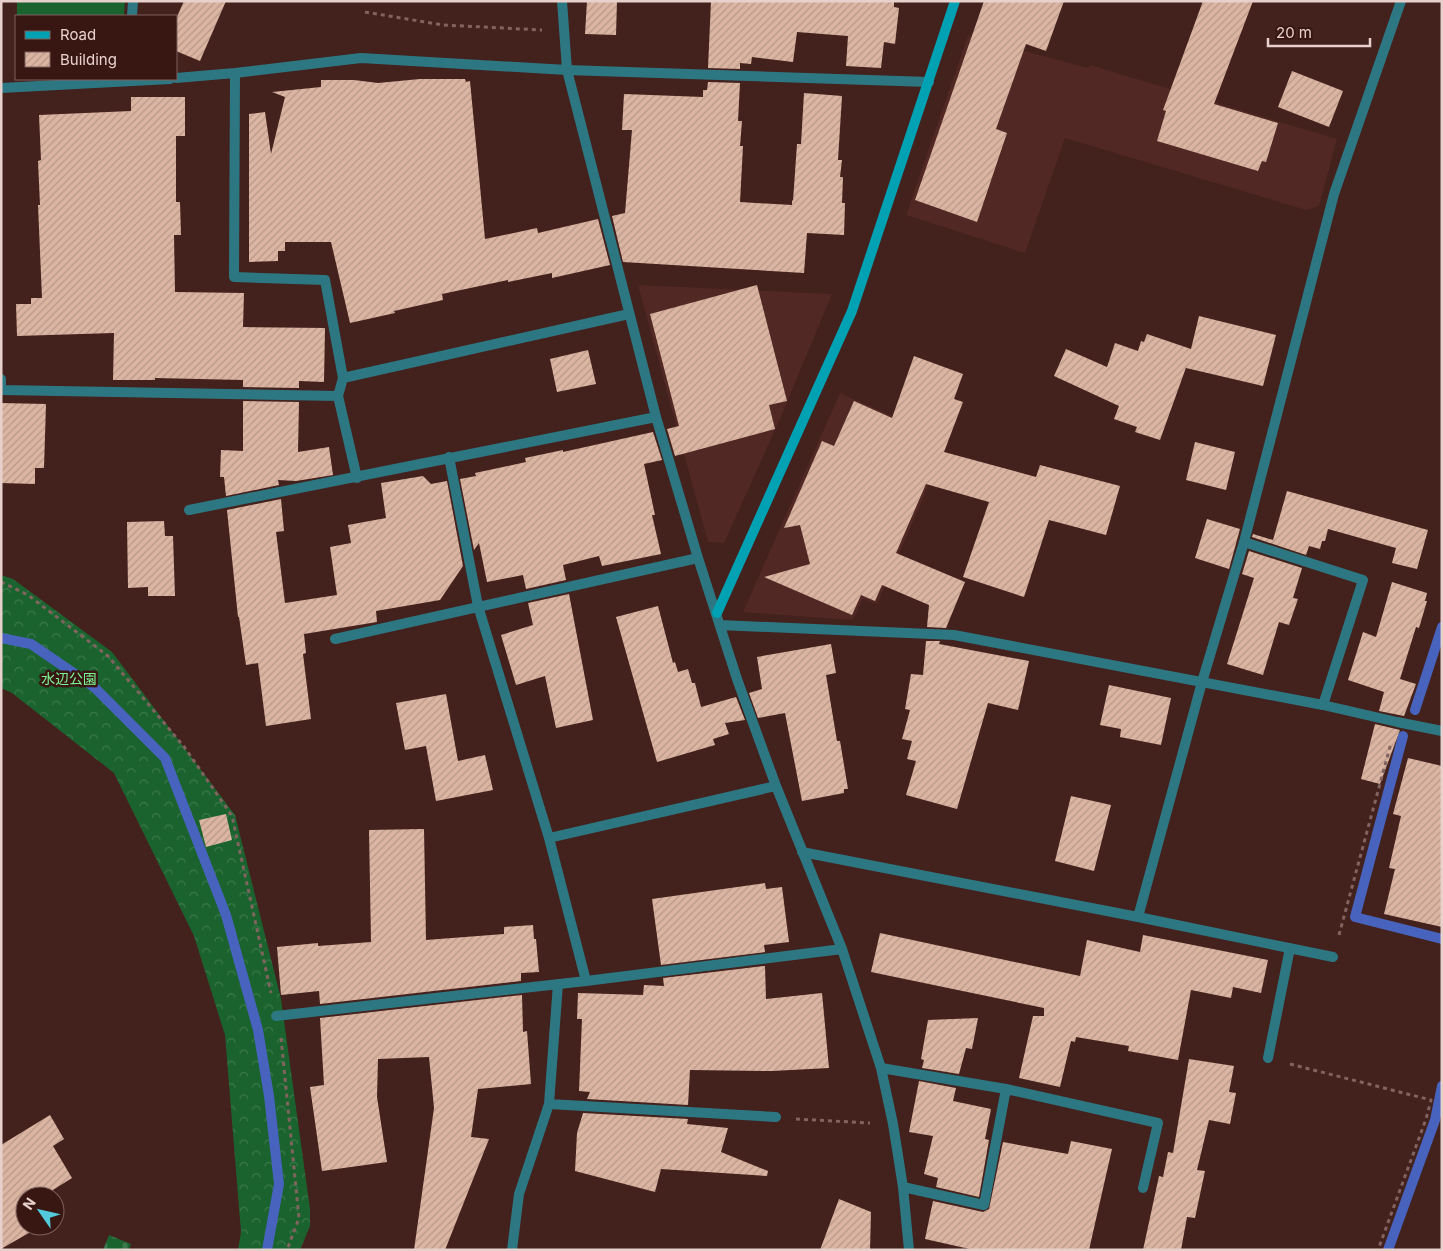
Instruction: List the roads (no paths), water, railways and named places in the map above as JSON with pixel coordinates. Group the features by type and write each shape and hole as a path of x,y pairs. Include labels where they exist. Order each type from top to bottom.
{"street":[{"path":"132,15 133,1"},
{"path":"562,1 567,70 656,417 698,558 737,679 776,786 842,949 881,1068 893,1124 903,1187 909,1250"},
{"path":"717,613 852,312 955,1"},
{"path":"1138,917 1202,682 1244,542 1334,194 1401,1"},
{"path":"178,78 235,74 361,58 567,70 929,82"},
{"path":"235,74 234,277 325,280 343,378 338,396 357,478"},
{"path":"1,88 137,80"},
{"path":"343,378 629,314"},
{"path":"1,379 1,390 338,396"},
{"path":"189,510 656,417"},
{"path":"449,457 478,606 549,838 586,981"},
{"path":"1244,542 1363,580 1323,705"},
{"path":"335,639 698,558"},
{"path":"720,625 954,635 1323,705 1442,731"},
{"path":"549,838 776,786"},
{"path":"802,852 1333,957"},
{"path":"1268,1058 1290,948"},
{"path":"276,1016 586,981 842,949"},
{"path":"512,1250 520,1194 550,1104 558,984"},
{"path":"881,1068 1006,1089 1158,1122 1143,1188"},
{"path":"903,1187 984,1206 1006,1089"},
{"path":"550,1104 776,1117"}],"waterway":[{"path":"1415,710 1442,627"},
{"path":"1,638 31,644 94,687 165,758 226,915 258,1030 269,1096 279,1184 267,1250"},
{"path":"1403,736 1355,917 1442,939"},
{"path":"1388,1250 1435,1120 1442,1086"}],"park label":[{"name":"水辺公園","path":"69,678"}]}
